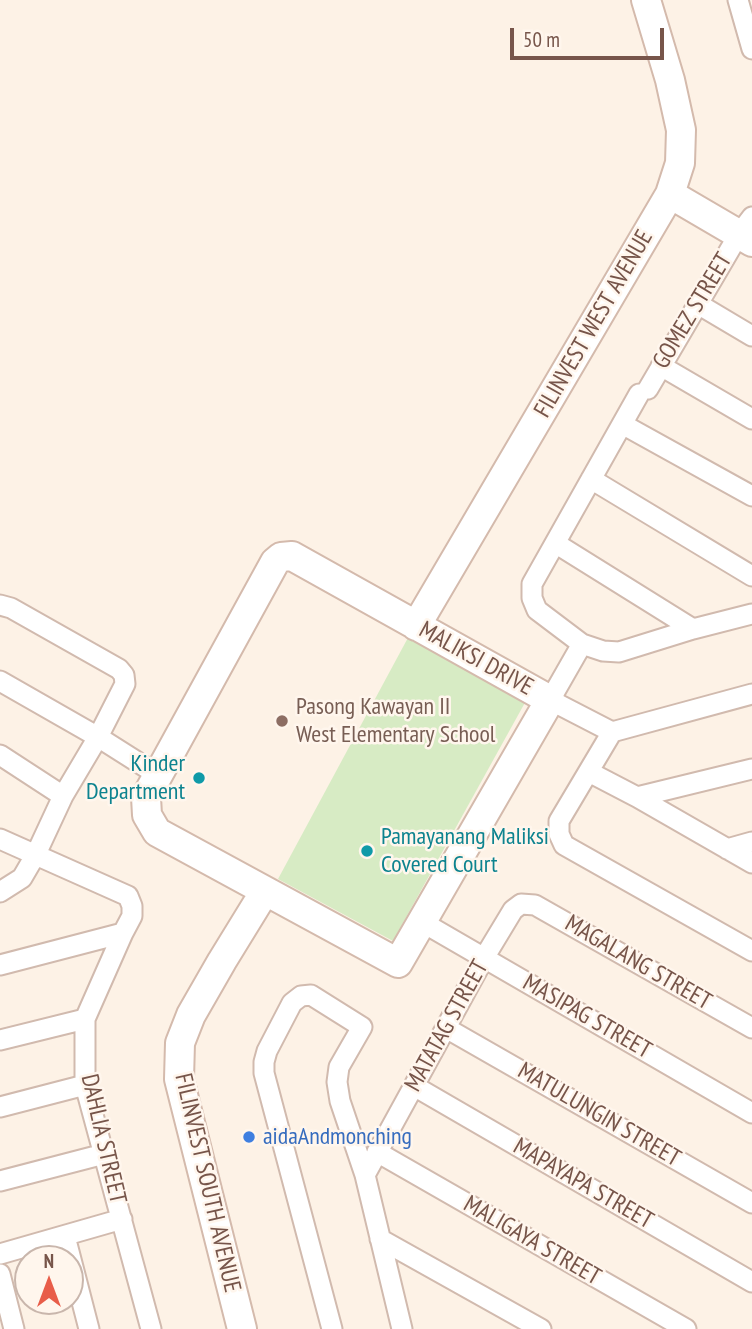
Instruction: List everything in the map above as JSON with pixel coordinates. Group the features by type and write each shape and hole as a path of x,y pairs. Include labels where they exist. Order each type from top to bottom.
{"street":[{"name":"FILINVEST WEST AVENUE","path":"416,626 670,194 680,163 681,130 670,80 646,0"},
{"path":"738,0 752,49"},
{"path":"670,194 748,231"},
{"name":"GOMEZ STREET","path":"582,643 537,610 532,598 532,584 622,424 748,231"},
{"path":"698,304 752,336"},
{"path":"661,366 752,419"},
{"path":"622,424 752,496"},
{"path":"591,479 752,576"},
{"path":"555,543 694,629"},
{"name":"MALIKSI DRIVE","path":"281,556 292,556 550,700 398,963 158,832 148,815 146,797 275,562 281,556"},
{"path":"0,605 119,669 125,684 63,796 22,878 0,892"},
{"path":"752,614 619,652 603,651 582,643 550,700 612,732 752,694"},
{"path":"0,681 158,775"},
{"path":"612,732 559,821 559,834 564,845 752,951"},
{"path":"0,755 63,796"},
{"path":"638,797 752,769"},
{"path":"589,772 752,863"},
{"path":"0,839 36,854"},
{"path":"727,849 752,842"},
{"name":"DAHLIA STREET","path":"36,854 128,896 132,906 132,916 85,1018 85,1086 151,1329"},
{"name":"FILINVEST SOUTH AVENUE","path":"242,1329 179,1079 180,1043 209,983 265,891"},
{"name":"MATATAG STREET","path":"365,1175 484,958 513,910 522,904"},
{"name":"MAGALANG STREET","path":"522,904 535,905 752,1028"},
{"name":"MASIPAG STREET","path":"422,922 752,1113"},
{"path":"0,965 123,933"},
{"path":"332,1329 264,1073 267,1051 292,1003 301,996 311,995 362,1027 339,1067 337,1082 340,1101 365,1175 402,1329"},
{"path":"0,1040 85,1018"},
{"name":"MATULUNGIN STREET","path":"446,1028 752,1203"},
{"path":"0,1107 85,1086"},
{"name":"MAPAYAPA STREET","path":"414,1086 752,1282"},
{"name":"MALIGAYA STREET","path":"377,1153 686,1329"},
{"path":"0,1181 104,1154"},
{"path":"0,1254 122,1219"},
{"path":"65,1236 89,1329"},
{"path":"380,1240 541,1329"},
{"path":"0,1274 14,1329"}],"green space":[{"path":"410,634 527,699 393,941 278,879"}],"place":[{"name":"Pasong Kawayan II West Elementary School","path":"282,721"},
{"name":"Kinder Department","path":"199,778"},
{"name":"Pamayanang Maliksi Covered Court","path":"367,851"},
{"name":"aidaAndmonching","path":"249,1137"}]}
